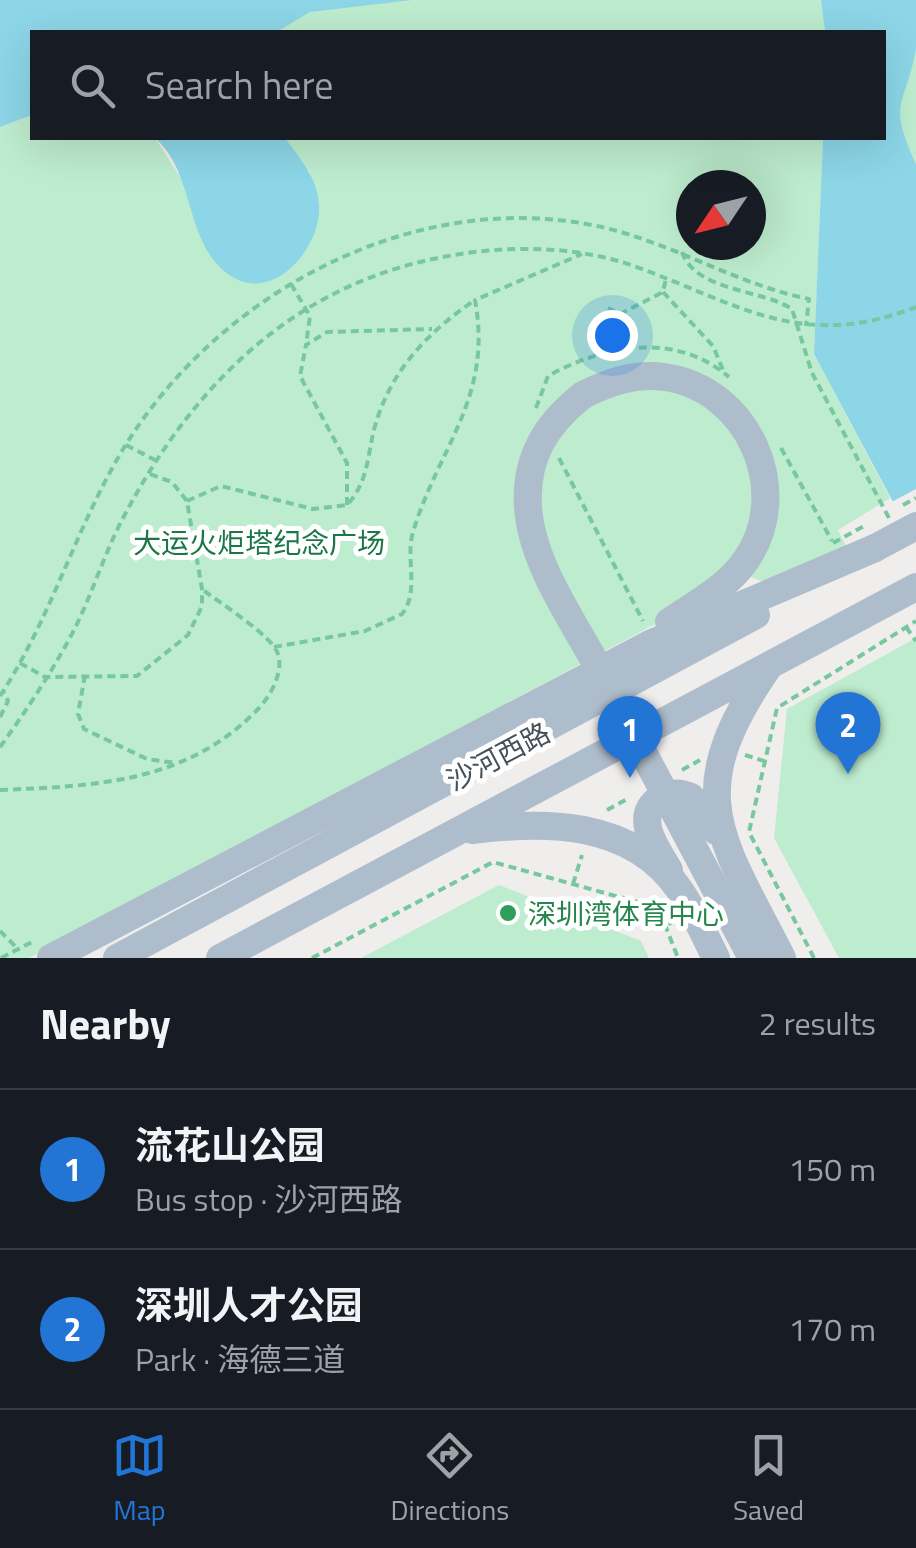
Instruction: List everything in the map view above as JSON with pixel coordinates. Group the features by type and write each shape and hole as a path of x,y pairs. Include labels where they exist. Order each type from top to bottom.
{"main road":[{"path":"604,668 737,572 762,528 767,492 749,435 736,416 701,389 665,377 622,379 583,396 552,422 535,452 528,492 531,528 558,592 752,958"},
{"path":"63,958 100,932 604,668 875,548 904,526"},
{"name":"沙河西路","path":"117,958 632,684 875,548"},
{"name":"沙河西路","path":"220,958 908,592"},
{"path":"731,858 714,808 718,768 736,716 770,664"},
{"path":"669,898 647,828 648,813 657,800 678,793 698,802 782,958"},
{"path":"450,834 522,824 589,829 649,858 669,898 716,958"},
{"path":"43,949 100,932"}],"path":[{"path":"0,718 8,701 2,693 20,663 92,504 126,445 188,366 233,324 291,284 335,261 414,232 498,218 583,223 651,238 676,249"},
{"path":"0,748 72,635 155,460 210,386 244,352 306,308 379,273 465,252 521,249 586,252 666,278 750,313 803,327 858,323 916,307"},
{"path":"186,501 221,486 313,510 347,505 364,479 382,407 408,359 434,329 475,300 586,252"},
{"path":"686,260 690,267 709,277 783,302 792,309 803,327 812,373 874,491 904,526"},
{"path":"700,260 764,289 810,299 803,327"},
{"path":"663,292 666,278"},
{"path":"291,284 310,316 300,376 347,462 347,505"},
{"path":"608,308 620,314 663,292"},
{"path":"663,292 713,346 724,372"},
{"path":"274,647 365,632 407,608 413,532 467,410 480,361 475,300"},
{"path":"306,345 327,332 434,329"},
{"path":"541,420 534,404 548,376 588,354 676,348 724,372 735,383"},
{"path":"776,439 833,543"},
{"path":"126,445 155,460"},
{"path":"555,452 644,621 626,630"},
{"path":"20,663 45,677 137,676 165,658 195,620 202,589 186,501 172,482 147,473"},
{"path":"0,790 110,785 186,760 223,740 265,701 279,671 274,647 202,589"},
{"path":"814,958 749,832 776,708 916,621"},
{"path":"906,627 916,641"},
{"path":"85,675 78,714 84,729 147,760 186,760"},
{"path":"312,958 493,862 669,898 678,958"},
{"path":"0,931 18,949"},
{"path":"1,958 18,949 43,949"}],"green space":[{"path":"388,0 821,0 825,30 280,30 310,12"},
{"path":"916,48 916,164 903,131 900,106"},
{"name":"大运火炬塔纪念广场","path":"30,116 30,140 156,140 184,183 196,223 311,174 286,140 823,140 814,354 890,498 838,530 847,548 773,586 751,577 751,573 29,958 0,958 0,127"},
{"path":"916,638 916,958 839,958 774,838 787,709"},
{"name":"深圳湾体育中心","path":"499,885 641,941 649,958 361,958"}],"water":[{"path":"0,0 412,0 310,12 280,30 30,30 30,116 0,127"},
{"path":"821,0 916,0 916,49 900,115 916,164 916,545 814,354 823,140 886,140 886,30 825,30"},
{"path":"157,140 286,140 307,169 318,195 318,221 304,253 279,277 263,283 247,283 231,276 205,247 178,170"}],"pier":[{"path":"916,489 916,550 888,504"}],"place":[{"name":"深圳人才公园","path":"848,774"},
{"name":"流花山公园","path":"630,778"},
{"name":"深圳湾体育中心","path":"508,913"}]}
